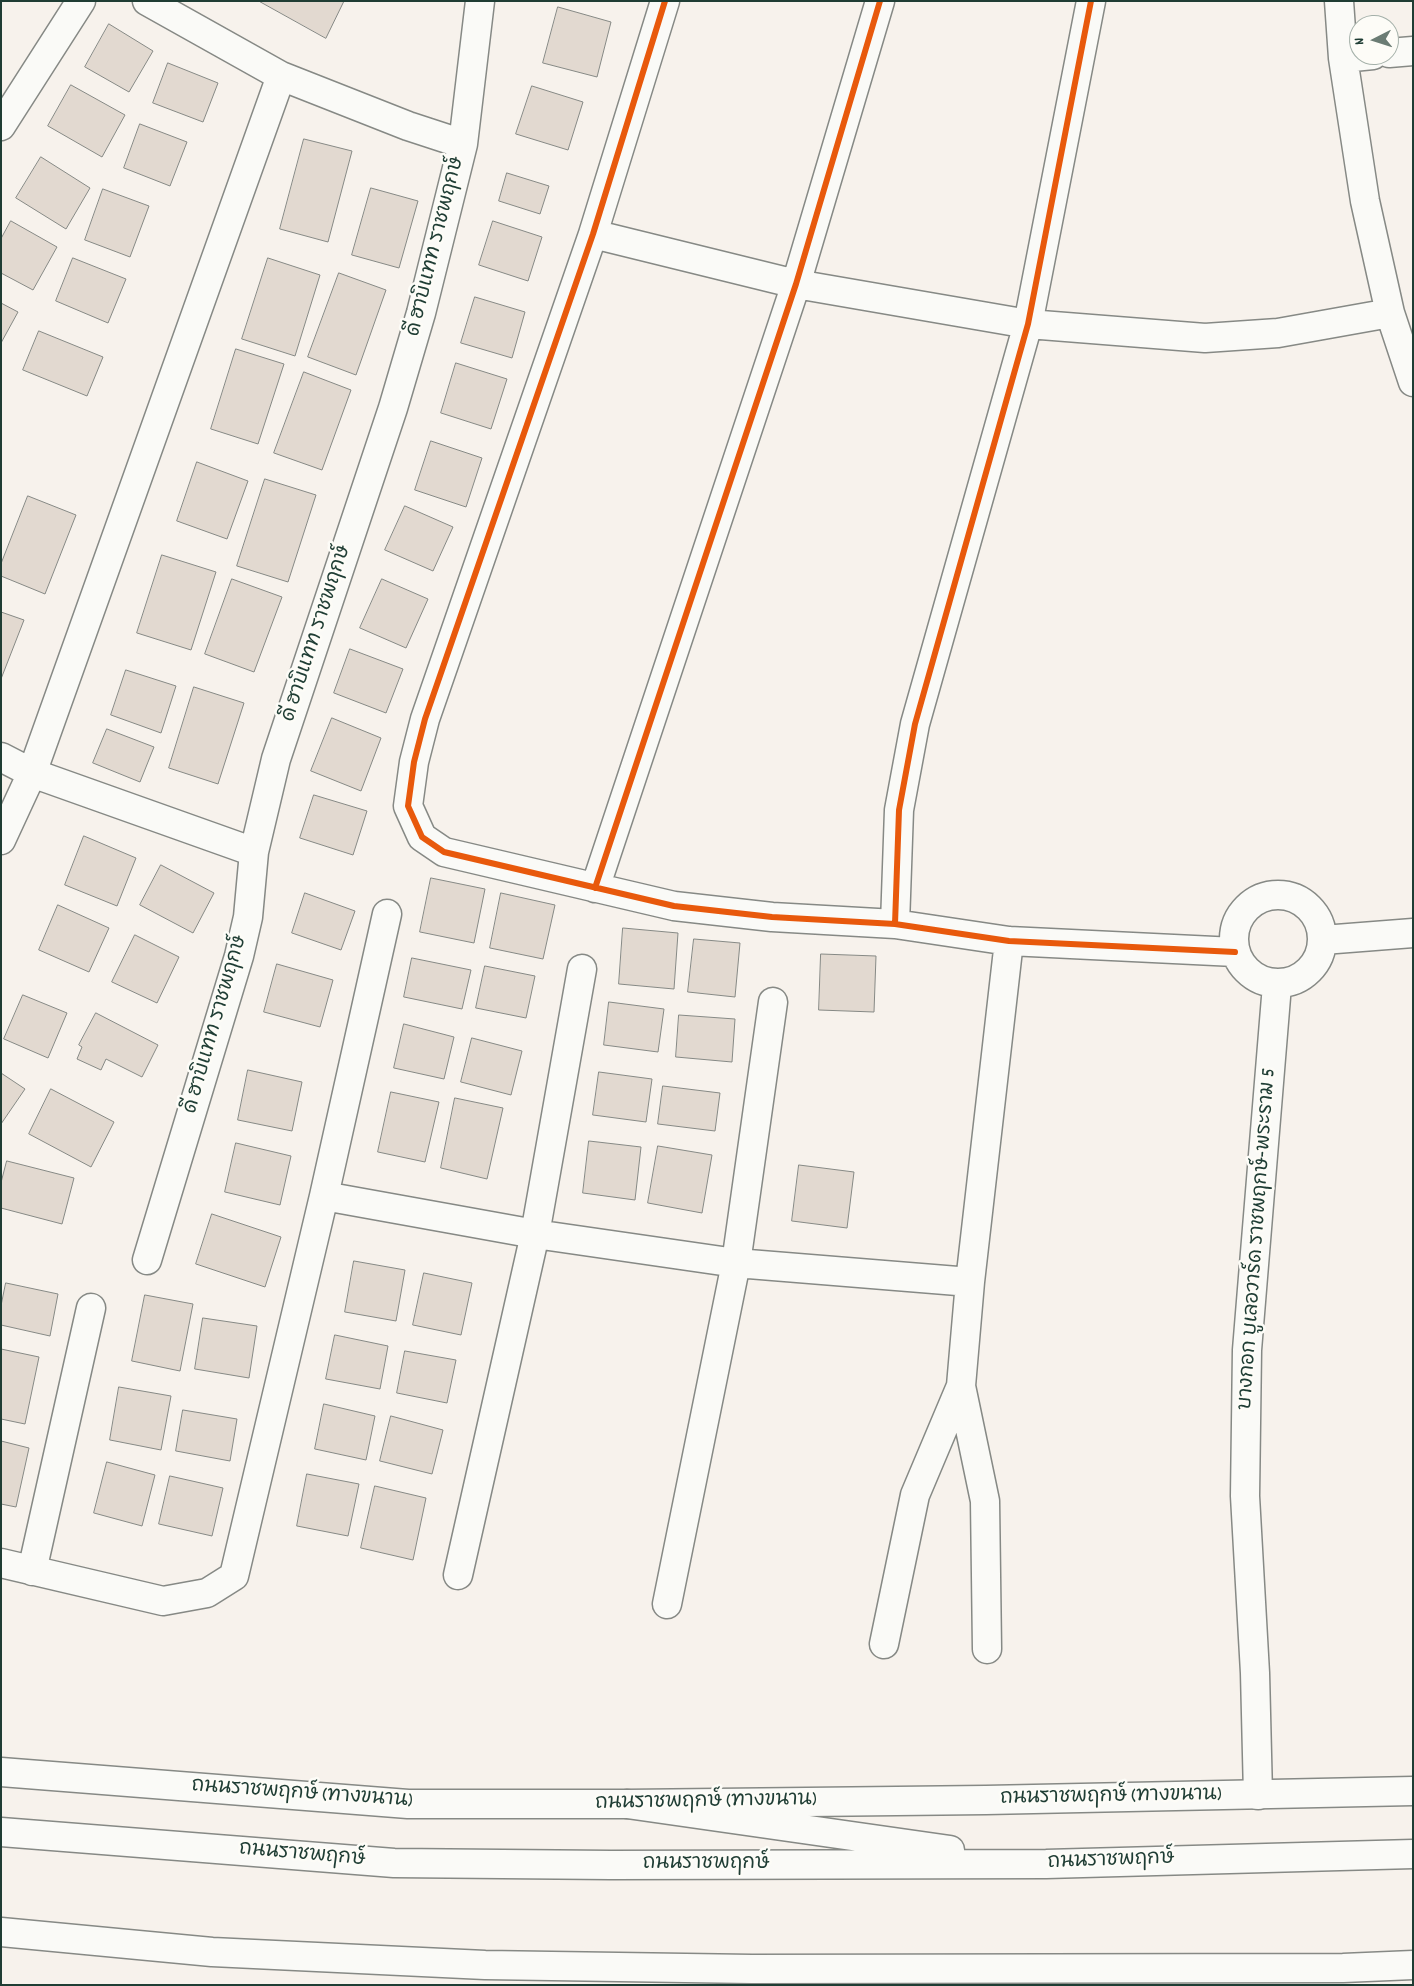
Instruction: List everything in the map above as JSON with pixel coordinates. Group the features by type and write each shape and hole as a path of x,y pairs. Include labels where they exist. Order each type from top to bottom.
{"street":[{"path":"1,126 80,1"},
{"name":"ดี ฮาบิแทท ราชพฤกษ์","path":"147,1 281,76 408,126 464,144 421,313 393,408 276,759 254,852 248,917 239,956 148,1260"},
{"path":"464,144 480,1"},
{"path":"665,1 593,234 425,719 414,762 408,806 422,837 444,852 674,906 772,917 895,924 1009,941 1234,952"},
{"path":"595,888 796,284 880,1"},
{"path":"895,924 899,810 915,724 1028,324 1091,1"},
{"path":"1339,1 1343,58 1365,201 1390,313 1413,382"},
{"path":"1399,52 1413,51"},
{"path":"1343,58 1349,57"},
{"path":"1,840 32,773 281,76"},
{"path":"593,234 796,284 1028,324 1205,338 1278,333 1390,313"},
{"path":"1,758 32,773 254,852"},
{"path":"1272,894 1297,898 1316,915 1323,940 1317,962 1300,979 1277,985 1259,980 1243,969 1234,952 1234,926 1249,904 1272,894"},
{"path":"1,1563 162,1601 207,1593 234,1576 324,1196 387,914"},
{"path":"1323,940 1413,933"},
{"path":"987,1649 985,1501 961,1386 970,1282 1009,941"},
{"path":"458,1575 535,1234 582,970"},
{"name":"บางกอก บูเลอวาร์ด ราชพฤกษ์-พระราม 5","path":"1258,1795 1255,1673 1245,1496 1247,1350 1277,985"},
{"path":"667,1604 736,1264 772,1002"},
{"path":"324,1196 535,1234 736,1264 970,1282"},
{"path":"32,1571 91,1308"},
{"path":"884,1644 915,1495 961,1386"},
{"name":"ถนนราชพฤกษ์ (ทางขนาน)","path":"1,1772 408,1804 627,1804 1413,1791"},
{"path":"627,1804 1046,1864"},
{"name":"ถนนราชพฤกษ์","path":"1,1832 394,1863 601,1865 1046,1864 1413,1854"},
{"path":"1,1932 212,1952 485,1966 772,1969 1324,1968 1413,1965"}],"building":[{"path":"259,1 344,1 326,38"},
{"path":"558,7 611,22 597,77 543,63"},
{"path":"109,24 153,51 129,92 85,67"},
{"path":"168,63 218,83 203,122 153,103"},
{"path":"71,85 125,115 102,157 48,126"},
{"path":"532,86 583,102 568,150 516,134"},
{"path":"140,124 187,142 170,186 124,168"},
{"path":"304,139 352,151 328,242 280,229"},
{"path":"41,157 90,188 66,229 16,198"},
{"path":"507,173 549,186 540,214 499,201"},
{"path":"371,188 418,201 399,268 352,255"},
{"path":"103,189 149,206 130,257 85,240"},
{"path":"11,221 57,247 33,290 1,273 1,239"},
{"path":"493,221 542,237 528,281 479,265"},
{"path":"73,258 126,279 108,323 56,301"},
{"path":"268,258 320,275 295,356 242,339"},
{"path":"339,273 386,290 356,375 308,357"},
{"path":"475,297 525,312 512,358 461,343"},
{"path":"1,303 18,312 1,343"},
{"path":"39,331 103,357 87,396 23,370"},
{"path":"236,349 284,364 258,444 211,429"},
{"path":"456,363 507,379 491,429 441,413"},
{"path":"304,372 351,390 322,470 274,453"},
{"path":"431,441 482,458 466,507 415,490"},
{"path":"197,462 248,481 227,539 177,521"},
{"path":"265,479 316,495 288,582 237,566"},
{"path":"28,496 76,515 45,594 1,576 1,564"},
{"path":"405,506 453,527 433,571 385,550"},
{"path":"162,555 216,572 191,650 137,633"},
{"path":"232,579 282,597 254,672 205,654"},
{"path":"382,579 428,599 406,648 360,628"},
{"path":"1,612 24,620 1,679"},
{"path":"350,649 403,669 386,713 334,693"},
{"path":"126,670 176,686 161,733 111,715"},
{"path":"194,687 244,703 218,784 169,768"},
{"path":"332,718 381,738 361,791 311,771"},
{"path":"107,729 154,747 140,782 93,763"},
{"path":"314,795 367,811 353,855 300,838"},
{"path":"84,836 136,858 117,906 65,885"},
{"path":"161,865 214,893 193,933 140,905"},
{"path":"431,878 485,889 474,943 420,932"},
{"path":"305,893 355,911 341,950 292,933"},
{"path":"501,893 555,905 543,959 490,948"},
{"path":"58,905 109,928 89,972 39,950"},
{"path":"623,928 678,933 674,989 619,984"},
{"path":"135,935 179,957 157,1003 112,982"},
{"path":"694,939 740,943 735,997 688,992"},
{"path":"821,954 876,956 874,1012 819,1010"},
{"path":"412,958 471,970 462,1009 404,997"},
{"path":"277,964 333,980 320,1027 264,1012"},
{"path":"485,966 535,976 526,1018 476,1008"},
{"path":"23,995 67,1013 48,1058 4,1039"},
{"path":"609,1002 664,1009 658,1052 604,1045"},
{"path":"96,1013 158,1045 142,1077 106,1059 101,1070 77,1059 82,1047 79,1045"},
{"path":"679,1015 735,1019 732,1062 676,1057"},
{"path":"404,1024 454,1037 444,1079 394,1068"},
{"path":"472,1038 522,1051 511,1095 461,1082"},
{"path":"248,1070 302,1082 292,1131 238,1120"},
{"path":"599,1072 652,1079 646,1122 593,1115"},
{"path":"1,1073 25,1089 1,1124"},
{"path":"663,1086 720,1093 715,1131 658,1124"},
{"path":"51,1089 114,1122 91,1167 29,1134"},
{"path":"391,1092 439,1102 425,1162 378,1152"},
{"path":"455,1098 503,1108 487,1179 441,1168"},
{"path":"589,1141 641,1147 635,1200 583,1193"},
{"path":"236,1143 291,1156 280,1205 225,1192"},
{"path":"658,1146 712,1155 702,1213 648,1203"},
{"path":"7,1161 74,1178 62,1224 1,1208 1,1183"},
{"path":"799,1165 854,1172 847,1228 792,1221"},
{"path":"212,1214 281,1237 265,1287 196,1264"},
{"path":"354,1261 405,1270 396,1321 345,1312"},
{"path":"424,1273 472,1283 461,1335 413,1325"},
{"path":"6,1283 58,1294 50,1336 1,1325 1,1306"},
{"path":"145,1295 193,1304 180,1371 132,1361"},
{"path":"203,1318 257,1326 249,1378 195,1369"},
{"path":"335,1335 388,1346 380,1389 326,1379"},
{"path":"1,1349 39,1357 25,1424 1,1419"},
{"path":"405,1351 456,1360 447,1403 397,1393"},
{"path":"119,1387 171,1396 161,1450 110,1440"},
{"path":"324,1404 375,1416 366,1460 315,1449"},
{"path":"183,1410 237,1419 230,1461 176,1451"},
{"path":"391,1416 443,1430 432,1474 380,1461"},
{"path":"1,1441 29,1448 16,1507 1,1504"},
{"path":"107,1462 155,1475 142,1526 94,1513"},
{"path":"307,1474 359,1484 348,1536 297,1526"},
{"path":"170,1476 223,1488 212,1536 159,1524"},
{"path":"375,1486 426,1498 413,1560 361,1548"}],"cycle path":[{"path":"665,1 593,234 425,719 414,762 408,806 422,837 444,852 674,906 772,917 895,924 1009,941 1235,952"},
{"path":"595,888 796,284 880,1"},
{"path":"895,924 899,810 915,724 1028,324 1091,1"}]}
